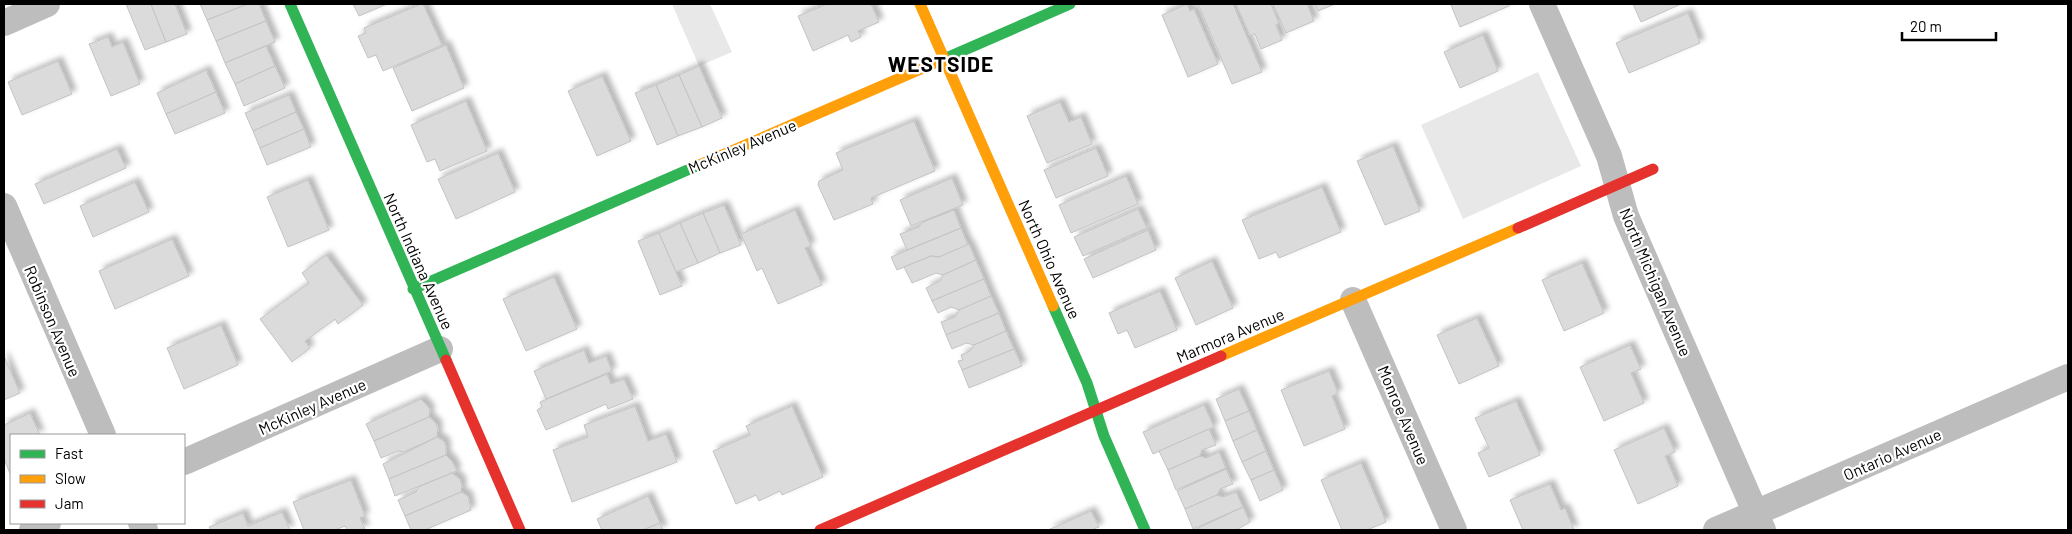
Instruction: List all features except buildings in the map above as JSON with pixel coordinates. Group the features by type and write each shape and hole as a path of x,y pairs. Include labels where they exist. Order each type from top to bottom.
{"street":[{"path":"4,22 47,4"},
{"name":"North Indiana Avenue","path":"290,4 520,530"},
{"name":"North Ohio Avenue","path":"920,4 1087,383 1104,436 1145,530"},
{"name":"McKinley Avenue","path":"413,289 1070,4"},
{"name":"North Michigan Avenue","path":"1542,4 1609,156 1626,216 1759,522"},
{"name":"Marmora Avenue","path":"820,530 1653,169"},
{"name":"Robinson Avenue","path":"4,206 103,434"},
{"name":"Monroe Avenue","path":"1353,300 1454,530"},
{"name":"McKinley Avenue","path":"185,462 440,350"},
{"name":"Ontario Avenue","path":"1716,530 1759,522 2068,377"},
{"path":"32,530 46,524"}],"shaded area":[{"path":"672,4 710,4 732,52 699,66"},
{"path":"1538,72 1581,166 1463,219 1421,125"}],"traffic: fast":[{"path":"290,4 446,360"},
{"path":"937,62 1070,4"},
{"path":"413,289 699,165"},
{"path":"1053,306 1087,383 1104,436 1145,530"}],"traffic: slow":[{"path":"920,4 1053,306"},
{"path":"699,165 937,62"},
{"path":"1221,356 1518,228"}],"traffic: jam":[{"path":"1518,228 1653,169"},
{"path":"820,530 1221,356"},
{"path":"446,360 520,530"}],"district":[{"name":"WESTSIDE","path":"941,63"}]}
